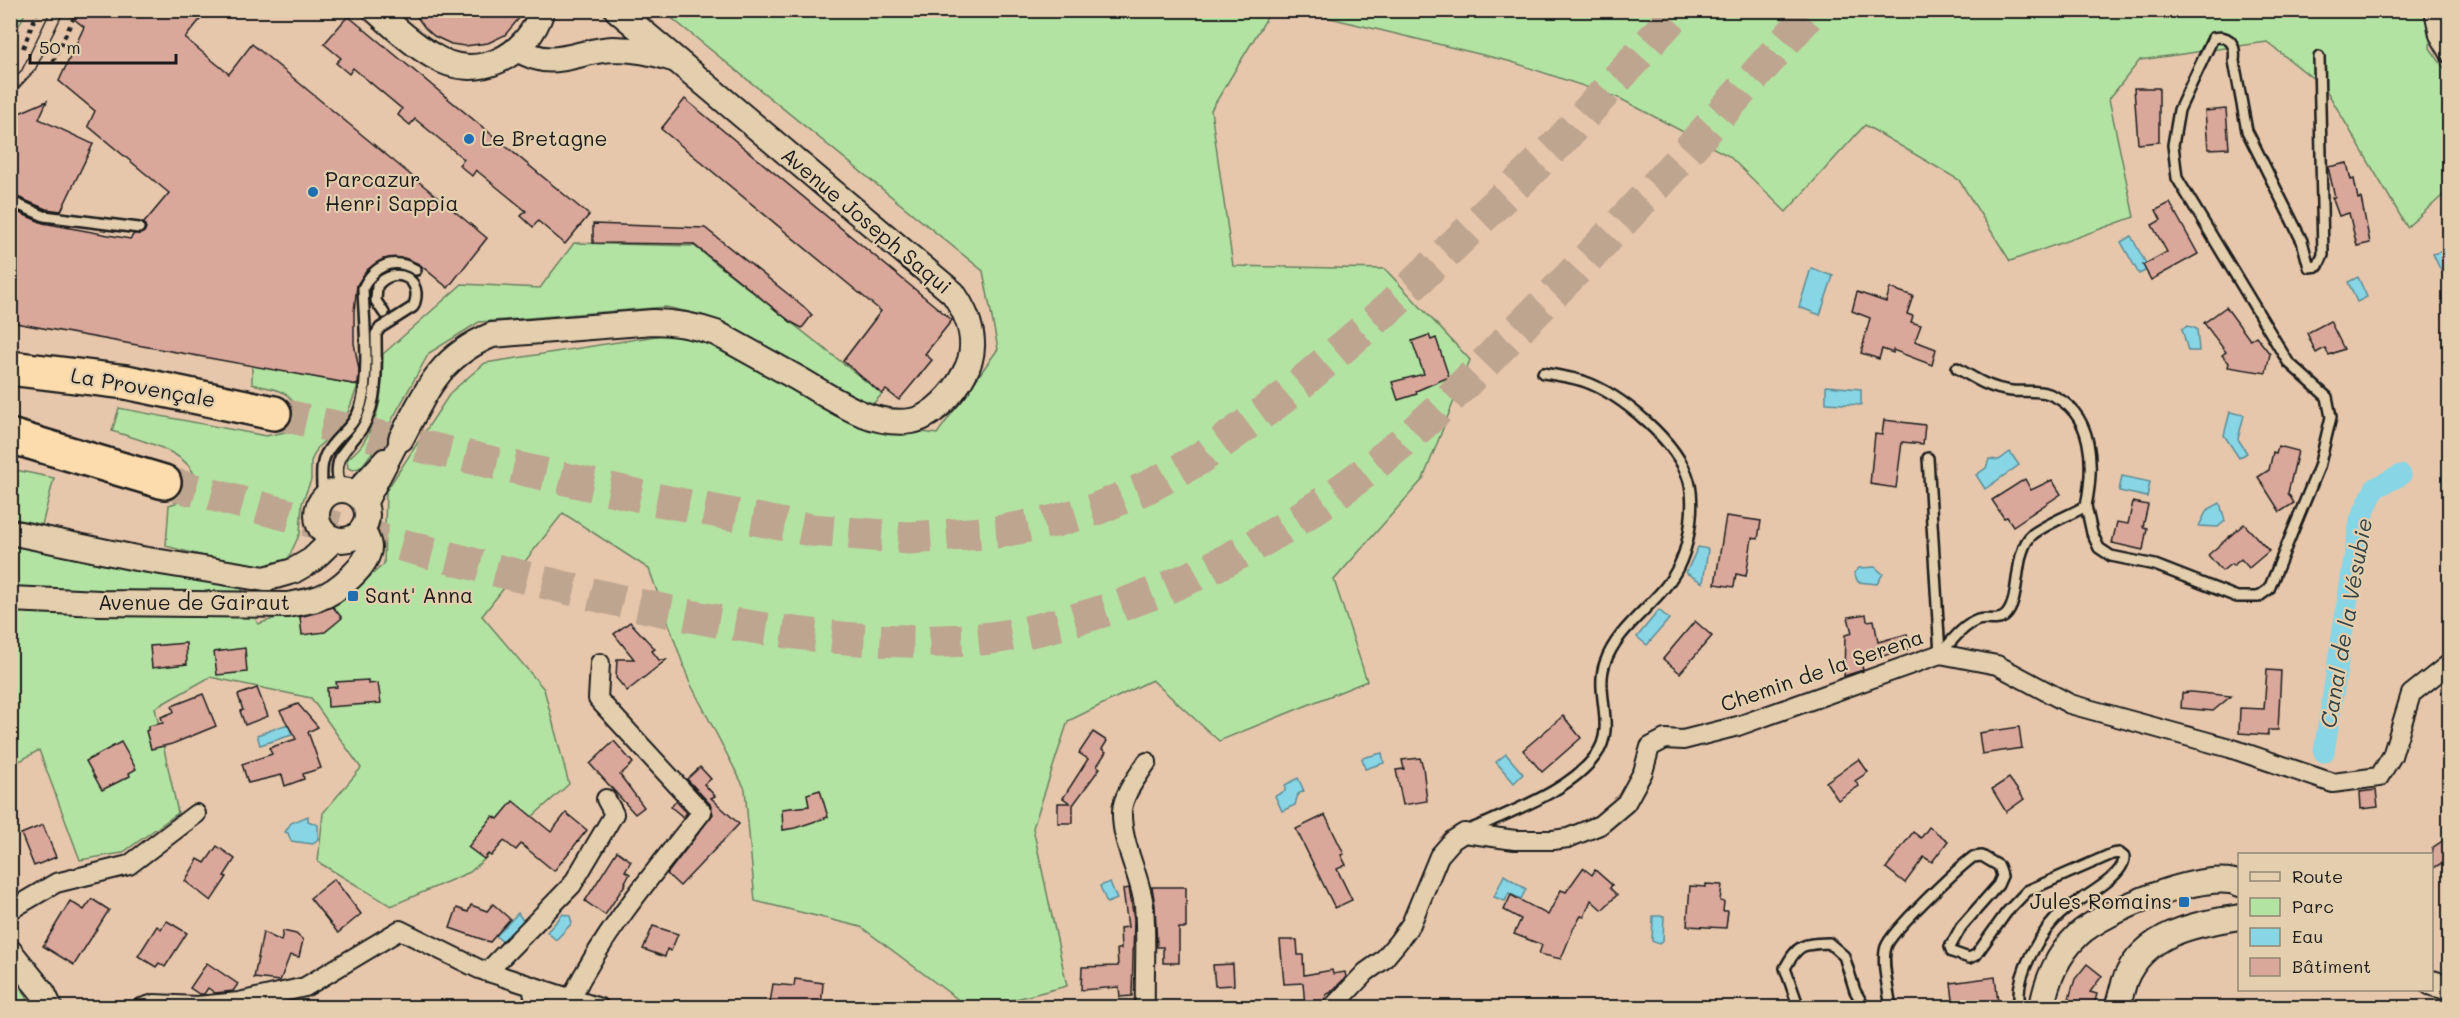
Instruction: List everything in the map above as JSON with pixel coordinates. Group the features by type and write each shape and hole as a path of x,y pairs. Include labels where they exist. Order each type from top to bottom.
{"highway":[{"path":"10,346 126,382"},
{"name":"La Provençale","path":"10,368 126,382 274,414"},
{"path":"10,436 164,482"}],"street":[{"path":"375,10 434,57 466,67 486,66 504,59 518,49 532,33 542,10"},
{"name":"Avenue Joseph Saqui","path":"356,505 401,439 433,380 452,357 472,343 492,335 653,322 673,322 697,327 716,333 857,412 894,422 914,421 943,403 957,388 968,368 972,350 971,325 953,293 617,10"},
{"path":"2434,10 2439,35 2450,54"},
{"path":"518,49 528,56 543,60 613,49 660,55 678,61"},
{"path":"332,492 356,505 349,539 327,532 317,512 322,500 332,492"},
{"name":"Avenue de Gairaut","path":"10,599 100,603 287,604 321,598 348,581 370,549 356,505"},
{"name":"Avenue de Gairaut","path":"10,532 265,579 278,577 291,568 327,532"},
{"name":"Chemin de la Serena","path":"1464,833 1515,840 1568,838 1600,825 1626,803 1642,772 1650,747 1665,739 1683,740 1738,726 1940,654 1997,665 2070,704 2230,748 2332,783 2379,777 2392,756 2411,694 2450,663"},
{"path":"571,998 587,965 652,875 702,812 598,699 600,663"},
{"path":"1144,1008 1144,906 1124,830 1122,809 1130,788 1147,762"},
{"path":"487,972 572,885 614,813 606,799"},
{"path":"10,910 56,883 129,865 196,814"},
{"path":"1332,1008 1366,972 1383,960 1398,942 1411,924 1439,856 1453,840 1464,833"},
{"path":"2042,1008 2048,978 2077,936 2098,920 2122,907 2166,891 2226,880 2238,883"},
{"path":"2117,1008 2126,978 2146,948 2169,934 2195,924 2238,917"},
{"path":"141,1008 154,1004 197,1006 239,1002 305,987 400,930 487,972 600,1008"},
{"path":"10,952 43,993 50,1008"},
{"path":"2433,983 2450,988"},
{"path":"532,986 536,1008"}],"lane":[{"path":"1957,368 1985,385 2009,391 2048,394 2075,411 2087,434 2092,478 2086,506 2092,532 2099,548 2111,556 2155,565 2237,597 2258,597 2269,589 2319,467 2331,417 2327,397 2288,362 2197,214 2177,178 2173,145 2179,110 2213,38 2219,36 2228,38 2233,43 2235,51 2234,62 2247,131 2302,241 2309,267 2318,266 2323,255 2319,57"},
{"path":"10,201 44,216 139,228"},
{"path":"322,500 322,474 326,453 356,419 361,405 365,383 363,288 369,275 385,265 401,263 416,270"},
{"path":"356,505 338,481 338,463 357,437 370,410 376,386 376,334 380,328 413,307 416,301 416,289 408,278 402,275 387,277 377,286 376,301 384,312"},
{"path":"1464,833 1535,801 1577,775 1596,755 1606,734 1602,674 1605,662 1617,640 1664,588 1681,561 1693,510 1689,480 1670,445 1630,406 1584,381 1543,373"},
{"path":"1928,458 1940,654"},
{"path":"1940,654 1967,626 1979,620 2000,620 2007,615 2023,548 2032,535 2086,506"},
{"path":"1891,1008 1884,957 1886,947 1895,932 1973,856 1982,856 1998,866 2002,876 1998,885 1961,927 1950,947 1952,952 1969,958 1976,955 2006,913 2027,891 2119,853 2124,857 2124,862 2118,873 2062,912 2038,944 2024,968 2018,998 2021,1008"},
{"path":"1800,1008 1785,968 1794,951 1809,944 1828,943 1844,956 1855,991 1865,1008"}],"path":[{"path":"23,48 38,10"},
{"path":"53,62 73,19"}],"green space":[{"path":"10,11 26,11 11,42"},
{"path":"663,11 1271,11 1211,110 1233,266 1385,269 1470,360 1423,479 1334,580 1367,681 1219,741 1152,680 1068,721 1033,828 1067,986 985,1007 968,1007 861,927 755,901 745,789 689,681 649,569 563,513 482,616 544,689 569,784 470,872 391,906 318,862 323,813 361,768 311,698 210,677 155,708 178,813 122,853 80,860 39,750 11,766 10,552 14,543 238,581 258,624 351,593 384,564 386,491 451,392 485,363 688,331 868,425 937,434 998,349 983,271"},
{"path":"1301,11 2433,11 2430,48 2449,75 2449,190 2407,227 2325,88 2267,42 2140,60 2109,99 2134,217 2010,261 1959,180 1865,125 1786,212 1729,156 1619,98 1512,62"},
{"path":"574,243 694,246 882,394 872,405 702,315 666,307 479,322 429,353 378,445 361,467 353,470 348,468 347,460 360,448 374,422 381,389 383,354 462,284 540,288"},
{"path":"252,365 358,385 344,423 318,447 311,461 311,480 302,503 300,533 287,561 260,571 166,546 169,505 188,498 195,491 196,481 192,471 185,462 162,448 112,431 119,408 266,436 285,432 295,425 295,406 286,394 252,384"},
{"path":"11,469 54,478 42,525 11,518"},
{"path":"11,969 32,1007 11,1007"}],"water":[{"path":"2131,236 2149,269 2139,274 2121,242"},
{"path":"2445,250 2450,275 2444,277 2433,254"},
{"path":"1811,268 1833,276 1820,315 1799,307"},
{"path":"2358,277 2367,297 2357,302 2348,282"},
{"path":"2188,326 2197,329 2199,351 2188,351 2182,329"},
{"path":"1826,386 1861,389 1861,405 1826,403"},
{"path":"2230,412 2244,415 2238,439 2247,453 2239,458 2224,435"},
{"path":"2010,452 2019,465 1985,489 1976,475 1986,468 1989,459 1999,460"},
{"path":"2122,476 2150,482 2147,497 2119,491"},
{"path":"2220,503 2225,521 2218,527 2199,526 2207,510"},
{"path":"1698,547 1708,549 1703,583 1686,573"},
{"path":"1875,567 1883,574 1877,584 1858,582 1854,573 1859,568"},
{"path":"1659,610 1669,619 1647,645 1637,637"},
{"path":"288,724 292,735 260,745 257,735"},
{"path":"1382,753 1384,763 1365,769 1362,758"},
{"path":"1506,754 1523,774 1514,783 1496,762"},
{"path":"1298,778 1304,791 1298,794 1295,805 1282,811 1275,796 1285,791 1285,785"},
{"path":"308,816 308,821 318,825 318,839 313,844 291,841 288,833 285,832 291,823"},
{"path":"1504,875 1526,889 1521,899 1509,893 1505,901 1494,897"},
{"path":"1110,882 1117,899 1107,903 1100,886"},
{"path":"518,913 524,922 505,944 496,936"},
{"path":"563,914 570,916 572,923 556,940 547,932"},
{"path":"1653,916 1664,916 1663,941 1659,944 1652,941"}],"building":[{"name":"Parcazur Henri Sappia","path":"63,10 208,10 185,38 229,74 252,44 487,238 448,288 419,264 404,258 383,259 367,270 357,285 354,312 354,343 359,370 358,385 10,322 10,209 43,223 130,239 134,234 144,232 146,228 144,223 169,193 88,126 95,111 59,81 84,27"},
{"path":"412,10 526,10 505,35 488,43 465,46 451,44 434,36"},
{"name":"Le Bretagne","path":"348,16 589,215 565,244 538,221 533,227 521,216 526,211 476,170 472,176 459,165 464,159 415,119 410,125 398,115 402,109 353,68 349,74 336,63 341,58 324,44"},
{"path":"2134,88 2159,88 2159,142 2138,144"},
{"path":"685,99 952,320 925,354 932,360 899,400 886,390 882,394 843,361 881,311 661,129"},
{"path":"47,101 39,119 93,144 61,211 46,209 10,194 10,117"},
{"path":"2226,109 2229,148 2208,149 2205,111"},
{"path":"2347,163 2351,180 2354,179 2358,199 2361,198 2370,243 2357,246 2349,213 2339,216 2332,197 2335,197 2328,167"},
{"path":"2170,203 2198,254 2151,280 2143,265 2167,252 2152,225 2161,220 2156,210"},
{"path":"593,224 705,228 812,315 802,328 791,322 693,244 593,243"},
{"path":"1890,288 1913,296 1907,314 1913,316 1911,322 1921,325 1915,341 1936,349 1932,365 1893,350 1893,353 1882,349 1879,359 1861,353 1870,318 1852,311 1857,292 1886,302"},
{"path":"2226,307 2250,340 2256,336 2270,354 2266,373 2228,367 2229,363 2222,355 2226,352 2204,323"},
{"path":"2330,321 2344,349 2329,355 2325,348 2316,353 2307,333"},
{"path":"1429,335 1431,340 1436,338 1449,377 1416,391 1417,394 1398,400 1392,382 1424,374 1412,341"},
{"path":"1884,420 1925,425 1923,444 1902,442 1896,488 1870,484 1875,434 1882,435"},
{"path":"2278,446 2298,451 2288,493 2294,503 2280,512 2258,477 2269,470 2273,452 2276,453"},
{"path":"2025,479 2031,490 2052,480 2061,494 2013,526 2007,517 2004,518 1992,500"},
{"path":"2133,502 2148,505 2143,527 2147,528 2143,550 2112,543 2117,522 2128,524"},
{"path":"1726,516 1761,521 1758,539 1752,538 1746,576 1736,574 1734,587 1715,584"},
{"path":"2244,524 2269,551 2249,568 2241,559 2222,571 2208,555"},
{"path":"333,607 342,618 325,632 302,635 300,617"},
{"path":"1866,614 1867,621 1874,620 1878,642 1907,634 1912,648 1861,662 1863,670 1844,676 1845,635 1852,633 1848,617"},
{"path":"1695,621 1712,636 1680,673 1663,659"},
{"path":"630,622 655,649 652,651 659,660 666,660 627,691 616,678 617,659 634,659 614,634"},
{"path":"186,643 187,664 152,668 150,646"},
{"path":"245,648 247,672 217,675 214,652"},
{"path":"2267,670 2281,671 2278,730 2268,730 2268,735 2239,733 2240,708 2264,709"},
{"path":"368,680 368,684 378,683 381,703 328,707 327,688 337,687 336,682"},
{"path":"257,688 268,716 245,725 238,695"},
{"path":"2182,693 2231,696 2213,711 2181,708"},
{"path":"203,694 216,726 172,744 151,749 146,731 148,726 163,723 161,717 174,712 172,706"},
{"path":"298,704 318,727 308,732 321,768 303,774 304,779 285,786 282,775 248,783 242,764 272,754 269,748 296,739 280,711"},
{"path":"1563,716 1581,738 1542,772 1523,750"},
{"path":"2019,727 2022,748 1982,754 1979,733"},
{"path":"1093,732 1107,741 1102,749 1106,752 1097,766 1100,768 1073,805 1073,823 1058,823 1058,803 1070,803 1063,798 1088,759 1079,753"},
{"path":"614,741 633,763 620,775 644,807 635,814 590,764"},
{"path":"121,742 136,769 129,773 130,776 102,790 86,761"},
{"path":"1420,758 1427,801 1403,805 1396,770 1404,769 1402,760"},
{"path":"1859,759 1868,772 1855,781 1859,786 1838,800 1826,782"},
{"path":"700,767 711,779 704,784 715,796 711,798 739,824 680,886 667,874 713,814 710,804 687,779"},
{"path":"2009,778 2024,799 2006,812 1992,789"},
{"path":"820,790 828,817 783,830 782,809 809,806 807,794"},
{"path":"2376,790 2378,807 2361,809 2360,792"},
{"path":"513,801 551,832 566,813 587,830 554,871 521,844 516,850 504,841 491,856 488,854 484,859 468,847 493,816 498,819"},
{"path":"676,801 687,813 683,817 671,807"},
{"path":"1325,815 1344,854 1341,855 1346,865 1337,869 1352,900 1335,908 1296,829"},
{"path":"43,825 56,857 34,866 21,834"},
{"path":"1929,827 1948,841 1932,862 1924,857 1905,883 1886,868 1913,832 1921,838"},
{"path":"2450,836 2450,858 2433,868 2432,848"},
{"path":"217,846 235,859 224,876 227,877 211,901 185,881 198,859 205,863"},
{"path":"617,851 631,861 625,871 630,874 605,915 585,901"},
{"path":"1583,868 1592,875 1595,870 1612,885 1610,888 1617,895 1602,910 1591,900 1584,917 1581,916 1574,927 1561,959 1539,954 1542,945 1514,934 1521,919 1504,910 1511,895 1548,915 1561,890 1566,892"},
{"path":"334,879 361,914 338,933 310,898"},
{"path":"1706,884 1722,885 1720,901 1724,902 1723,911 1728,911 1726,928 1687,926 1690,886 1706,887"},
{"path":"1152,887 1186,887 1186,928 1179,928 1179,963 1163,963 1163,947 1157,947"},
{"path":"1129,888 1134,919 1132,996 1120,997 1119,987 1081,990 1082,967 1118,966 1117,949 1121,949 1120,928 1128,927 1123,889"},
{"path":"92,899 109,910 74,965 43,946 70,901 84,910"},
{"path":"493,904 510,919 490,942 450,928 457,908 468,912 471,905 487,911"},
{"path":"167,921 187,933 165,967 159,963 156,967 138,956 157,926 161,929"},
{"path":"653,926 678,934 671,951 667,949 665,957 643,949"},
{"path":"283,931 296,934 303,940 299,957 290,955 280,981 254,978 263,932 281,941"},
{"path":"1280,940 1297,940 1298,955 1303,955 1304,975 1332,970 1333,974 1345,972 1346,977 1327,994 1322,1004 1305,1006 1303,983 1284,984"},
{"path":"207,963 238,984 233,991 215,993 208,988 204,994 199,994 190,988"},
{"path":"1233,964 1234,985 1215,986 1213,965"},
{"path":"2087,964 2102,976 2090,992 2097,994 2093,1008 2066,1008 2075,979"},
{"path":"1995,977 1998,1002 1986,1003 1987,1008 1954,1008 1951,983"},
{"path":"795,979 823,983 821,1008 770,1003 773,984 794,986"}],"waterway":[{"name":"Canal de la Vésubie","path":"2324,752 2360,520 2375,488 2401,475"}],"tunnel":[{"path":"274,413 654,499 811,530 909,538 997,532 1055,521 1094,510 1150,486 1199,459 1287,395 1390,307 1560,142 1679,10"},
{"path":"164,482 546,583 665,611 785,632 907,641 968,640 1024,632 1066,622 1130,602 1179,583 1226,560 1317,507 1401,443 1453,396 1611,234 1813,10"}],"tram line":[{"path":"10,82 22,70 51,10"},
{"path":"10,97 35,70 64,11"}],"place":[{"name":"Le Bretagne","path":"469,139"},
{"name":"Parcazur Henri Sappia","path":"313,192"},
{"name":"Sant' Anna","path":"353,596"},
{"name":"Jules Romains","path":"2184,902"}]}
